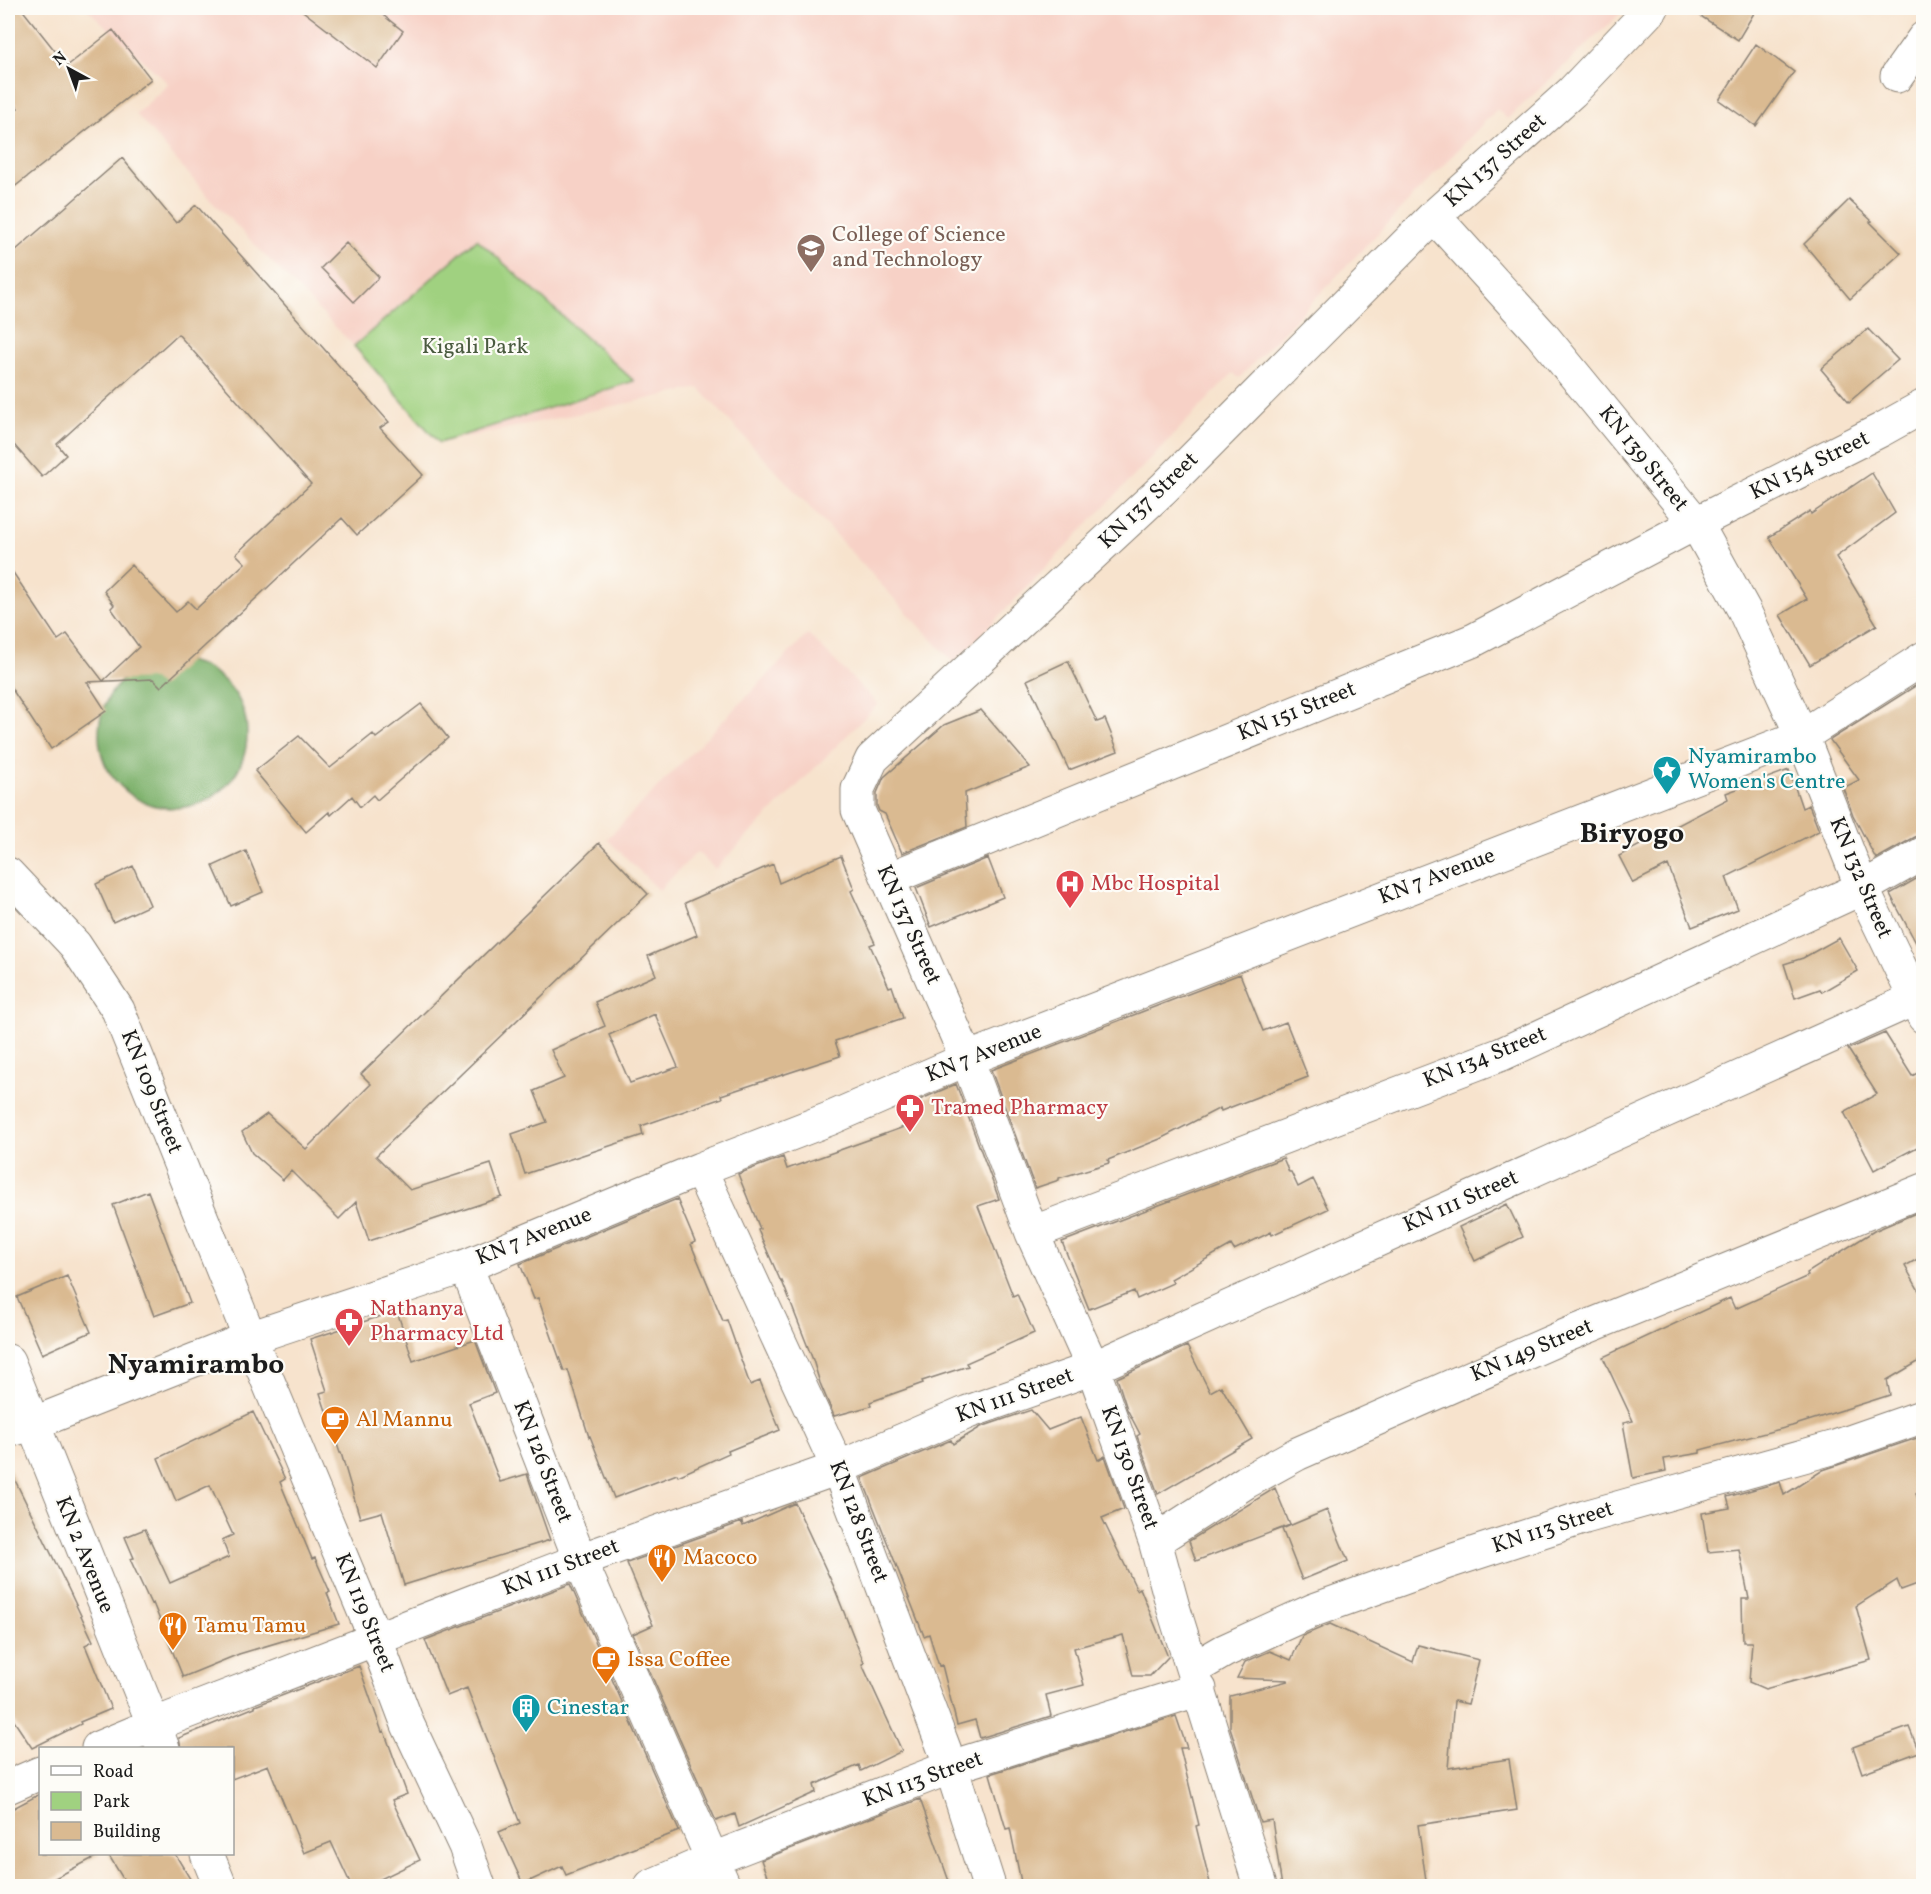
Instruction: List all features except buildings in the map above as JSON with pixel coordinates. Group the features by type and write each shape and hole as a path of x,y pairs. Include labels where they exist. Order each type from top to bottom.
{"street":[{"name":"KN 137 Street","path":"967,1059 858,810 858,789 872,759 1164,488 1434,216 1572,92 1652,8"},
{"path":"1897,76 1923,38"},
{"name":"KN 139 Street","path":"1434,216 1541,334 1696,523 1744,610 1802,736"},
{"name":"KN 154 Street","path":"1696,523 1881,430 1923,406"},
{"name":"KN 151 Street","path":"888,879 1474,640 1696,523"},
{"name":"KN 7 Avenue","path":"20,1427 250,1338 466,1266 700,1169 828,1119 967,1059 1802,736 1923,658"},
{"name":"KN 132 Street","path":"1802,736 1862,888 1916,991"},
{"name":"KN 134 Street","path":"1032,1233 1502,1054 1862,888 1923,853"},
{"name":"KN 109 Street","path":"8,874 75,945 118,1010 250,1338"},
{"name":"KN 111 Street","path":"108,1747 158,1737 376,1640 580,1560 838,1468 968,1412 1093,1368 1916,991"},
{"name":"KN 130 Street","path":"967,1059 1032,1233 1093,1368 1155,1541 1260,1887"},
{"name":"KN 128 Street","path":"700,1169 838,1468 951,1767 989,1887"},
{"name":"KN 149 Street","path":"1155,1541 1246,1482 1297,1455 1565,1336 1923,1190"},
{"name":"KN 126 Street","path":"466,1266 580,1560 719,1873"},
{"name":"KN 119 Street","path":"250,1338 376,1640 408,1725 465,1846 479,1887"},
{"name":"KN 2 Avenue","path":"8,1361 20,1427 158,1737"},
{"name":"KN 113 Street","path":"651,1887 719,1873 951,1767 1197,1679 1224,1651 1314,1610 1448,1562 1585,1517 1832,1448 1923,1416"},
{"path":"8,1788 39,1773"},
{"path":"207,1855 220,1887"}],"shaded area":[{"name":"College of Science and Technology","path":"86,8 1618,8 1622,12 1507,119 1497,109 1239,378 1233,373 954,663 699,388 439,443 354,346 214,203 136,114 169,84"},
{"path":"808,634 878,704 715,869 697,852 659,890 607,839"}],"green space":[{"name":"Kigali Park","path":"477,239 634,381 439,443 354,346"},
{"path":"173,660 201,665 226,681 242,706 247,734 242,762 226,787 201,803 173,808 145,803 120,787 104,762 99,734 104,706 120,681 145,665"}],"place":[{"name":"College of Science and Technology","path":"811,274"},
{"name":"Nyamirambo Women's Centre","path":"1667,796"},
{"name":"Mbc Hospital","path":"1070,910"},
{"name":"Tramed Pharmacy","path":"910,1134"},
{"name":"Nathanya Pharmacy Ltd","path":"349,1348"},
{"name":"Al Mannu","path":"335,1446"},
{"name":"Macoco","path":"662,1584"},
{"name":"Tamu Tamu","path":"173,1652"},
{"name":"Issa Coffee","path":"606,1686"},
{"name":"Cinestar","path":"526,1734"}],"district":[{"name":"Biryogo","path":"1632,834"},
{"name":"Nyamirambo","path":"196,1365"}]}
